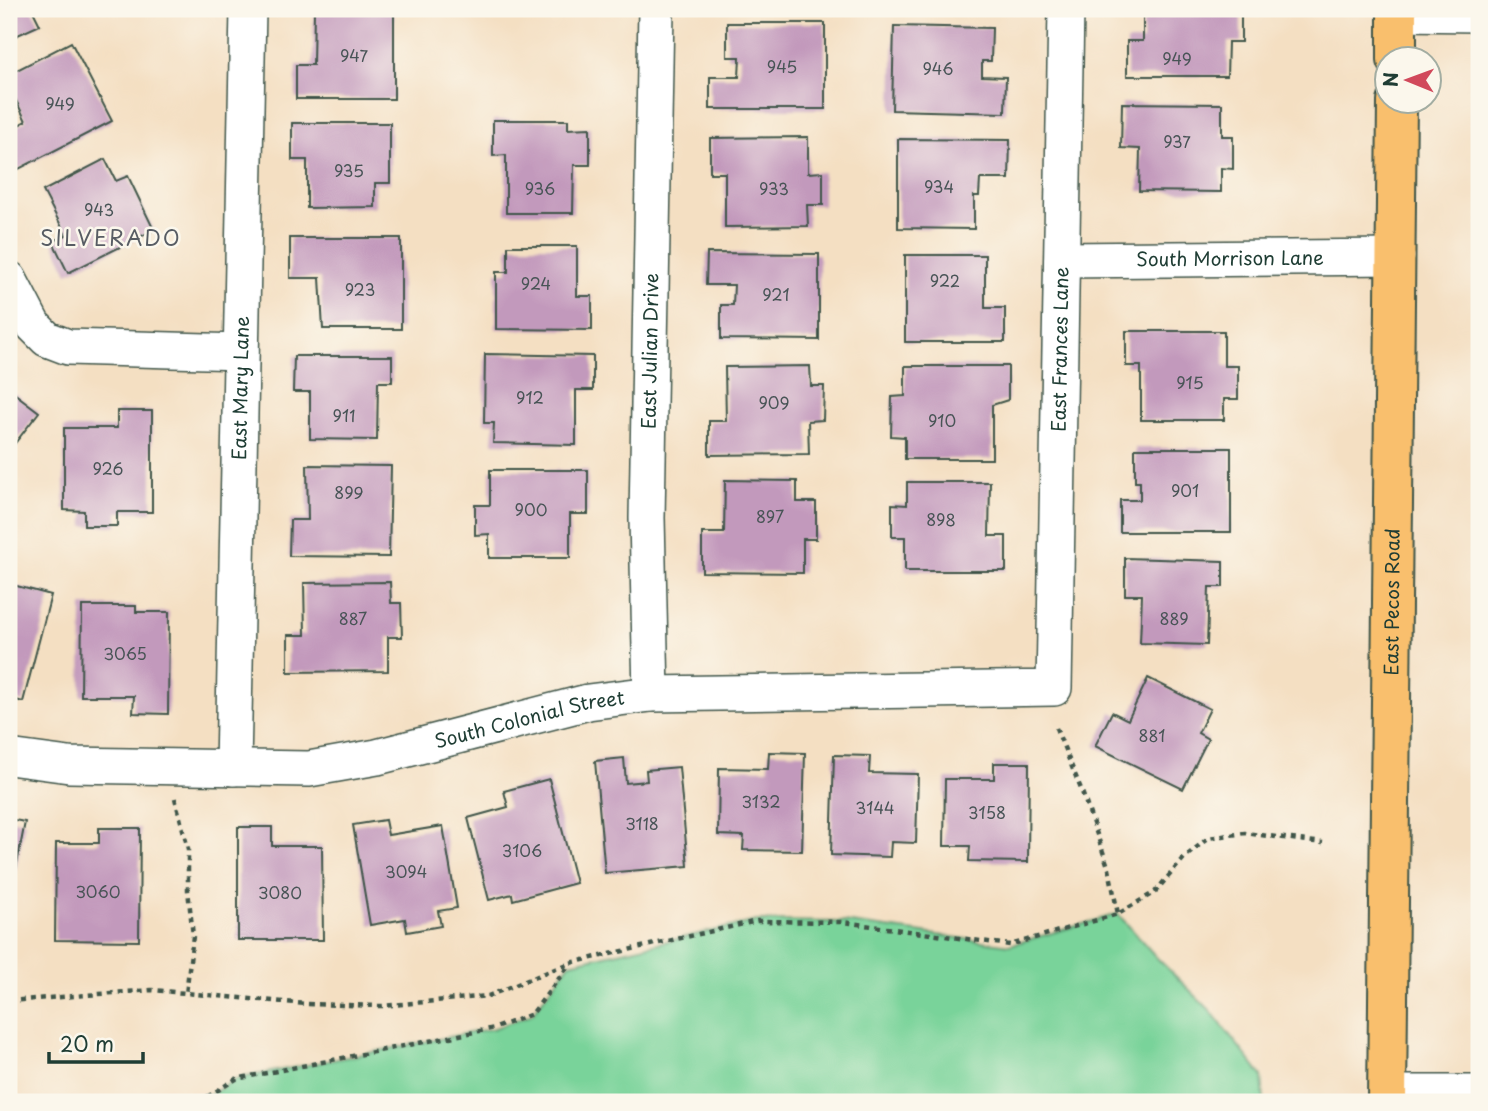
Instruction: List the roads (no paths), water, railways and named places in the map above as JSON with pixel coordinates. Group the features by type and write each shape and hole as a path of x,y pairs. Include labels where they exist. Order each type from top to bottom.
{"main road":[{"path":"1397,11 1397,46"},
{"name":"East Pecos Road","path":"1387,1097 1397,116"}],"street":[{"name":"East Mary Lane","path":"233,768 248,9"},
{"name":"East Julian Drive","path":"652,694 647,518 656,9"},
{"name":"East Frances Lane","path":"1054,688 1066,9"},
{"path":"1397,11 1479,14"},
{"name":"South Morrison Lane","path":"1062,260 1397,257"},
{"path":"9,279 33,325 47,340 68,347 241,352"},
{"name":"South Colonial Street","path":"9,757 69,765 309,769 377,757 588,702 652,694 1054,688"},
{"path":"1387,1097 1479,1093"}],"district":[{"name":"SILVERADO","path":"111,239"}]}
